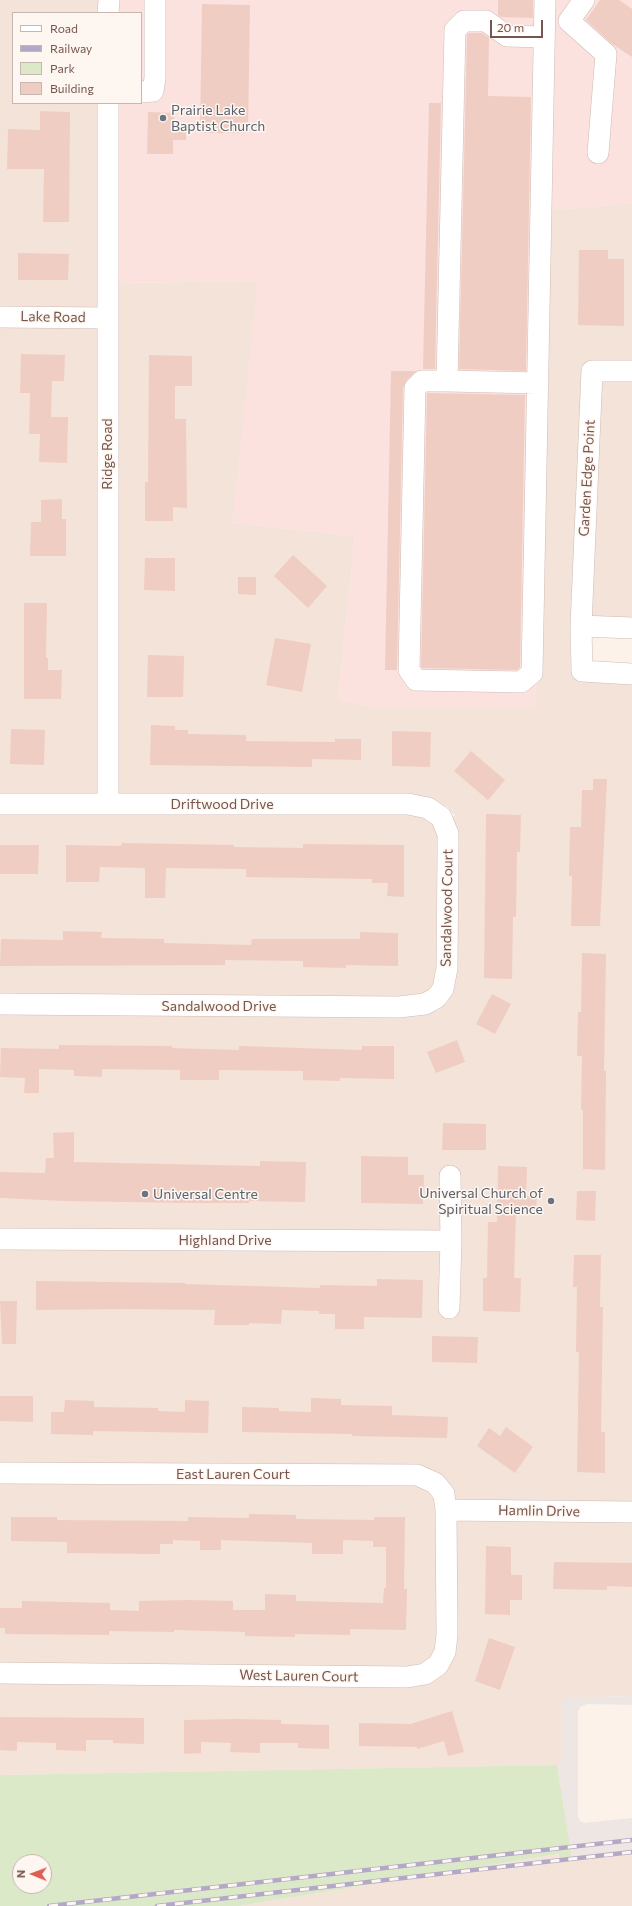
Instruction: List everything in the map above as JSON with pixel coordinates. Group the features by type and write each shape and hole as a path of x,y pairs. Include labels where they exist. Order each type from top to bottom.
{"street":[{"path":"108,0 108,12"},
{"path":"142,92 153,91 155,78 155,0"},
{"path":"538,384 422,381 415,388 409,670 416,680 521,682 532,673 538,384 545,0"},
{"path":"584,0 569,21 606,54 598,153"},
{"path":"447,381 454,30 464,21 486,21 507,36 544,37"},
{"name":"Ridge Road","path":"108,104 108,804"},
{"name":"Lake Road","path":"0,316 107,318"},
{"name":"Garden Edge Point","path":"632,372 592,371 580,626 582,671 632,674"},
{"path":"580,626 632,628"},
{"name":"Driftwood Drive","path":"0,804 408,804 428,808 441,817"},
{"name":"Sandalwood Court","path":"436,998 443,989 447,968 448,834 441,817"},
{"name":"Sandalwood Drive","path":"0,1004 399,1007 425,1004 436,998"},
{"path":"450,1176 450,1308"},
{"name":"Highland Drive","path":"0,1239 451,1241"},
{"name":"East Lauren Court","path":"0,1473 417,1475 435,1483 444,1494 446,1510"},
{"name":"Hamlin Drive","path":"446,1510 632,1512"},
{"name":"West Lauren Court","path":"0,1673 407,1677 425,1674 438,1665 445,1652 447,1635 446,1510"}],"shaded area":[{"path":"0,0 98,0 98,12 12,12 12,104 98,104 97,308 0,307"},
{"path":"119,0 632,0 632,203 542,211 535,708 371,708 338,700 355,536 232,523 258,281 117,283 118,104 142,104 142,12 119,12"},
{"path":"632,203 632,362 582,370 570,635 571,671 580,680 632,683 632,1503 455,1501 443,1478 0,1464 0,1248 461,1250 461,1232 0,1230 0,1013 435,1009 438,1011 449,1001 452,819 455,815 447,806 118,795 117,283 258,281 233,523 355,536 338,700 535,708 542,211"},
{"path":"0,326 97,326 97,795 0,795"},
{"path":"602,380 632,381 632,619 591,618"},
{"path":"0,813 407,813 424,817 432,822 437,835 436,967 433,985 428,992 421,996 399,998 0,995"},
{"path":"0,1482 414,1484 428,1490 434,1498 436,1510 437,1634 435,1650 430,1660 421,1665 406,1668 0,1664"},
{"path":"456,1519 632,1521 632,1696 562,1698 561,1765 0,1775 0,1682 407,1686 455,1654 458,1634"},
{"path":"632,1696 632,1705 587,1704 580,1707 578,1712 578,1816 580,1821 585,1823 632,1818 632,1850 572,1857 557,1765 561,1765 562,1698"},
{"path":"632,1850 632,1906 239,1906 560,1854 560,1859"}],"green space":[{"path":"557,1765 572,1857 560,1859 559,1854 239,1906 0,1906 0,1775"}],"building":[{"path":"498,0 533,0 533,18 501,17 498,15"},
{"path":"600,0 619,0 632,9 632,57 611,43 586,20"},
{"path":"202,4 250,5 248,133 200,133"},
{"path":"469,33 482,33 489,38 488,96 531,97 526,371 459,369 467,35"},
{"path":"429,103 441,103 435,369 423,369"},
{"path":"40,111 70,112 69,222 43,222 44,169 7,169 8,129 40,130"},
{"path":"148,112 174,113 174,126 186,126 186,140 173,140 173,154 147,154"},
{"path":"579,250 608,250 608,259 624,259 624,326 578,325"},
{"path":"18,253 69,254 68,280 18,280"},
{"path":"21,354 65,355 64,381 52,381 51,417 68,417 67,463 39,462 40,434 29,434 30,393 20,393"},
{"path":"149,355 192,356 192,386 175,386 175,419 186,419 187,508 173,507 173,521 145,521 145,482 148,482"},
{"path":"391,371 416,371 407,380 403,388 397,670 385,670"},
{"path":"427,393 525,395 520,667 517,670 422,668 421,666"},
{"path":"62,499 62,519 66,519 66,556 30,556 31,522 41,522 41,500"},
{"path":"293,555 327,586 308,608 274,576"},
{"path":"145,558 175,558 175,591 144,590"},
{"path":"238,577 256,577 256,595 238,594"},
{"path":"24,603 47,603 46,658 48,658 48,670 62,670 61,699 24,699"},
{"path":"275,638 311,644 302,692 266,685"},
{"path":"148,655 184,656 183,697 147,697"},
{"path":"151,725 175,726 175,730 188,730 188,734 246,735 246,741 335,742 335,739 361,739 361,760 312,759 312,767 150,765"},
{"path":"11,729 45,730 44,765 10,764"},
{"path":"392,731 431,732 430,767 392,766"},
{"path":"471,751 505,780 488,800 454,771"},
{"path":"593,779 607,779 600,926 571,926 572,876 569,876 570,827 581,827 582,790 593,790"},
{"path":"486,814 521,815 520,852 517,852 516,917 513,917 512,979 484,978"},
{"path":"122,843 303,848 303,844 404,845 404,897 387,896 388,883 372,883 372,879 246,877 246,869 166,868 165,898 145,898 145,868 100,867 99,882 66,882 66,845 121,846"},
{"path":"0,845 39,845 38,874 0,874"},
{"path":"63,931 102,932 101,938 164,939 164,943 251,945 252,939 360,939 360,932 398,933 398,966 346,965 346,968 303,967 303,961 225,960 225,965 0,966 1,939 63,940"},
{"path":"582,953 606,954 604,1071 606,1071 605,1170 583,1169 583,1110 581,1110 582,1056 577,1056 578,1012 581,1012"},
{"path":"492,994 511,1004 495,1034 476,1024"},
{"path":"457,1040 465,1062 436,1073 427,1052"},
{"path":"59,1045 172,1046 172,1048 239,1050 239,1046 362,1050 362,1046 394,1046 394,1079 340,1078 340,1081 303,1080 303,1071 219,1070 219,1080 180,1080 180,1070 102,1069 102,1077 74,1076 74,1070 39,1069 39,1093 24,1093 25,1078 0,1077 1,1048 59,1049"},
{"path":"443,1123 486,1124 486,1150 442,1150"},
{"path":"74,1132 74,1162 260,1166 260,1161 306,1162 305,1202 249,1201 249,1203 189,1203 65,1201 0,1198 0,1172 45,1173 46,1158 54,1158 53,1133"},
{"path":"361,1156 408,1157 408,1175 424,1175 423,1204 361,1203"},
{"path":"498,1166 527,1167 526,1196 537,1196 536,1210 516,1210 514,1278 521,1278 520,1312 483,1311 483,1278 487,1278 488,1222 497,1222"},
{"path":"577,1191 596,1191 595,1221 576,1220"},
{"path":"574,1255 601,1255 600,1307 603,1307 601,1432 605,1432 605,1473 577,1472 579,1352 576,1352 577,1287 573,1287"},
{"path":"377,1279 423,1280 422,1318 364,1317 364,1329 335,1329 335,1314 319,1314 319,1311 282,1310 281,1324 249,1323 249,1325 214,1325 215,1310 36,1310 36,1281 185,1283 320,1288 320,1285 377,1286"},
{"path":"0,1301 17,1301 16,1344 2,1344"},
{"path":"432,1336 478,1337 477,1363 432,1362"},
{"path":"0,1396 33,1396 33,1422 0,1421"},
{"path":"311,1398 341,1399 341,1405 392,1406 392,1415 448,1417 447,1438 352,1436 352,1434 242,1432 242,1407 279,1408 279,1411 311,1412"},
{"path":"65,1400 94,1401 94,1407 158,1408 158,1411 185,1412 185,1400 209,1401 208,1433 93,1431 93,1435 51,1434 51,1412 64,1412"},
{"path":"506,1427 533,1447 515,1473 477,1446 489,1428 500,1436"},
{"path":"249,1514 296,1515 296,1519 374,1520 374,1517 405,1517 404,1589 407,1589 406,1630 350,1629 350,1635 295,1634 295,1637 245,1636 245,1632 174,1630 174,1632 109,1631 109,1635 5,1634 5,1628 0,1628 0,1608 22,1608 22,1601 110,1603 110,1610 139,1611 139,1601 188,1600 233,1601 233,1610 265,1610 265,1594 296,1595 296,1601 383,1603 384,1588 386,1588 386,1547 373,1547 373,1541 343,1540 343,1554 312,1554 312,1543 221,1540 221,1550 200,1550 200,1541 173,1540 173,1544 160,1544 160,1554 67,1553 67,1542 11,1541 11,1517 57,1517 57,1520 188,1521 188,1517 249,1518"},
{"path":"486,1546 511,1547 511,1575 522,1575 522,1600 510,1600 510,1615 485,1614"},
{"path":"554,1562 632,1563 632,1587 607,1586 607,1590 553,1589"},
{"path":"489,1638 515,1647 500,1690 475,1681"},
{"path":"452,1711 464,1752 448,1756 444,1741 417,1749 417,1747 359,1746 359,1723 411,1724"},
{"path":"0,1717 144,1718 144,1744 113,1743 113,1740 86,1740 86,1751 56,1750 56,1743 17,1742 17,1751 0,1750"},
{"path":"184,1720 281,1720 281,1724 329,1725 329,1749 298,1748 298,1743 260,1743 260,1753 230,1752 231,1743 201,1742 201,1753 184,1754"}],"railway":[{"path":"49,1906 632,1840"},
{"path":"157,1906 632,1852"}],"place":[{"name":"Prairie Lake Baptist Church","path":"163,118"},
{"name":"Universal Centre","path":"145,1194"},
{"name":"Universal Church of Spiritual Science","path":"551,1201"}]}
